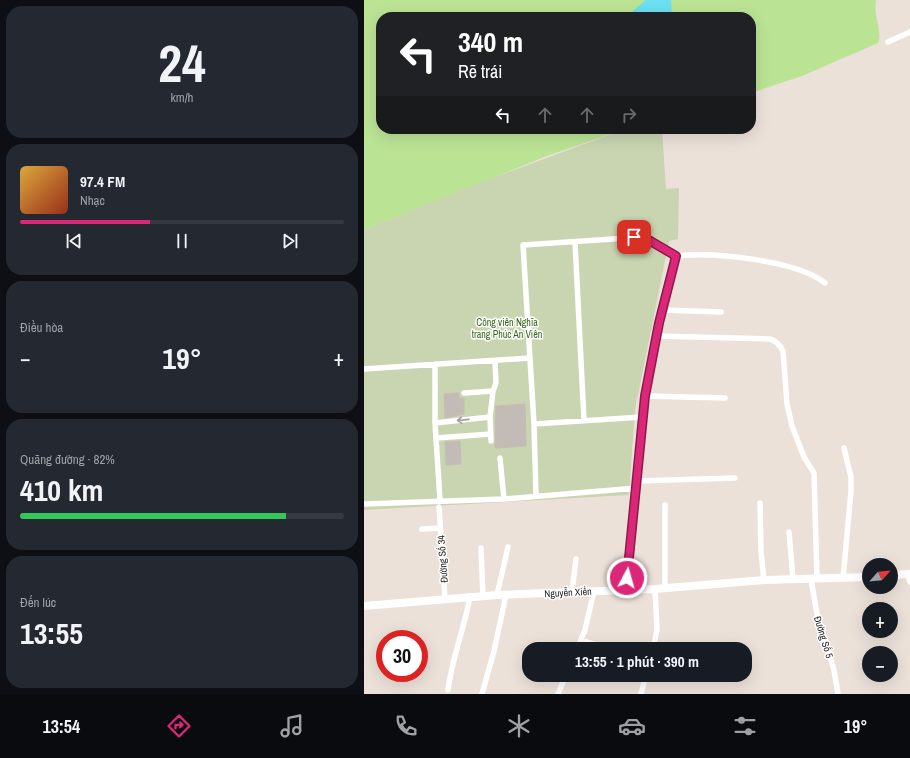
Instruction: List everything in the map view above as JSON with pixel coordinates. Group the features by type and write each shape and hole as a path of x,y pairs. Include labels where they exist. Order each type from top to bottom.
{"main road":[{"path":"898,576 909,577"},
{"name":"Nguyễn Xiển","path":"364,606 496,595 655,589 764,580 862,577"}],"street":[{"path":"888,42 910,32"},
{"path":"536,496 534,424 523,245 643,237 676,256 727,256 757,261 795,269 813,276 825,283"},
{"path":"575,242 584,420"},
{"path":"626,590 645,396 656,336 676,256"},
{"path":"662,310 721,312"},
{"name":"Đường Số 5","path":"656,336 770,339 774,340 781,347 783,351 787,404 792,426 804,457 814,473 814,579 817,614 834,670 838,694"},
{"path":"364,369 530,358"},
{"path":"491,441 490,418 492,391 496,383 495,361"},
{"path":"435,364 435,423 440,500"},
{"path":"464,393 492,391"},
{"path":"645,396 725,398"},
{"path":"534,424 642,417"},
{"path":"435,423 490,418"},
{"path":"436,438 491,434"},
{"path":"843,578 852,491 850,469 844,448"},
{"path":"500,458 504,499"},
{"path":"637,481 735,478"},
{"path":"364,504 440,500 504,499 637,488"},
{"path":"760,503 761,552 764,580"},
{"path":"665,505 665,588"},
{"name":"Đường Số 34","path":"439,507 445,599"},
{"path":"422,529 440,528"},
{"path":"789,532 793,580"},
{"path":"496,595 508,547"},
{"path":"481,548 483,596"},
{"path":"572,592 576,559"},
{"path":"655,589 657,630 655,642"},
{"path":"587,642 581,640 594,591"},
{"path":"482,694 494,651 506,595"},
{"path":"448,690 454,658 467,616 470,597"},
{"path":"558,694 563,682"},
{"path":"641,694 644,682"}],"green space":[{"path":"364,0 876,0 875,6 879,28 878,43 802,76 756,91 756,12 376,12 376,134 611,134 547,156 364,230"},
{"name":"Công viên Nghĩa trang Phúc An Viên","path":"611,134 662,134 666,189 679,188 678,239 669,241 635,410 629,495 364,510 364,230 476,184"}],"water":[{"path":"646,0 671,0 672,12 632,12"}],"building":[{"path":"459,393 459,398 464,398 464,414 445,418 444,394"},
{"path":"525,404 526,446 495,448 496,406"},
{"path":"460,441 461,464 446,465 445,442"}],"route":[{"path":"627,578 645,396 656,336 676,256 643,237 634,237"}]}
